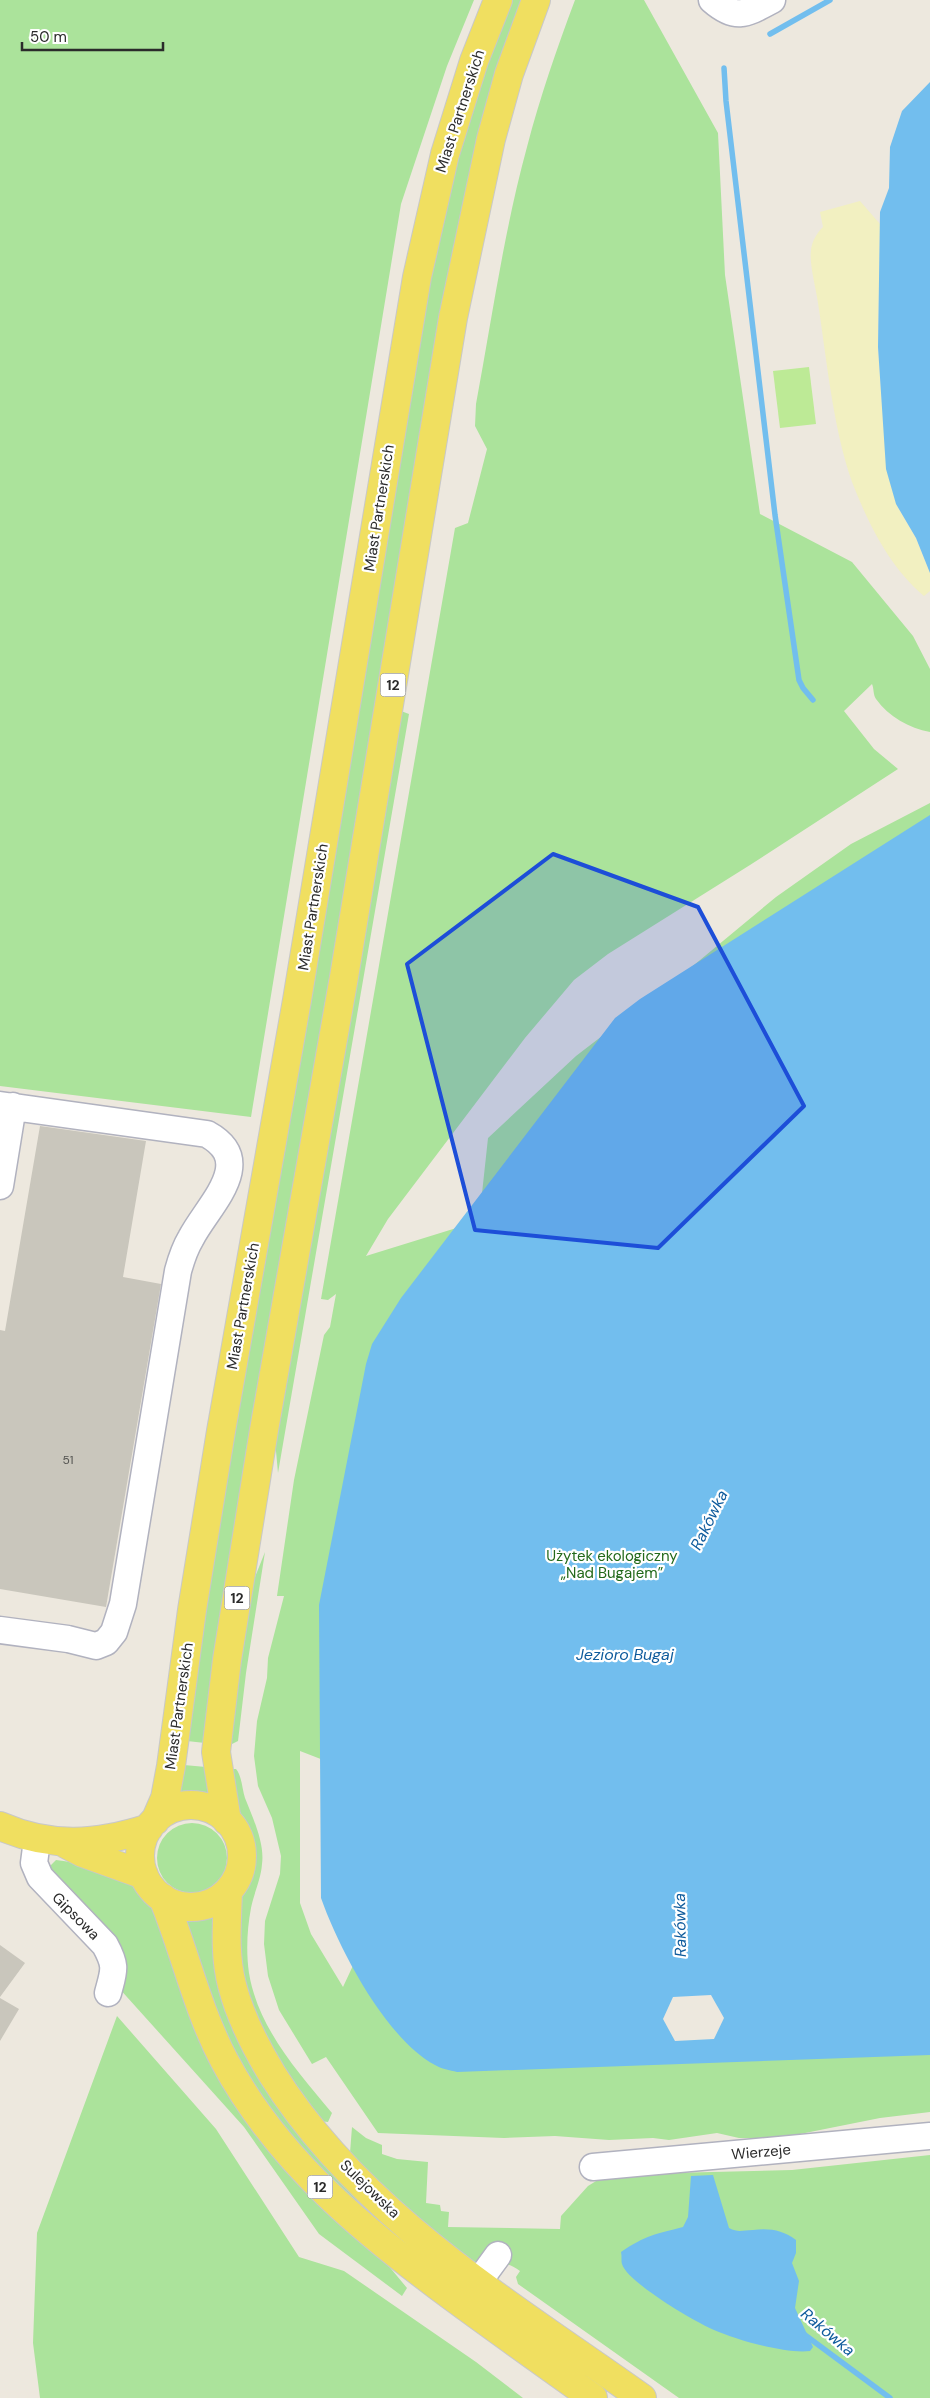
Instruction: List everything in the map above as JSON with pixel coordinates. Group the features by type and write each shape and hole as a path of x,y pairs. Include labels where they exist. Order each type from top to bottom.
{"main road":[{"name":"Miast Partnerskich","path":"152,1824 165,1798 171,1766 191,1619 220,1440 297,1000 418,276 437,183 451,132 474,61 498,0"},
{"name":"12","path":"227,1821 216,1752 227,1660 264,1430 346,967 463,262 491,139 509,74 536,0"},
{"name":"12","path":"186,1806 204,1807 227,1821 237,1835 242,1854 239,1874 228,1891 212,1903 197,1906 182,1906 163,1898 155,1892 144,1874 140,1856 142,1846 152,1824 170,1810 186,1806"},
{"path":"0,1826 37,1840 64,1843 128,1835 152,1824"},
{"path":"64,1843 83,1853 144,1874"},
{"name":"Sulejowska","path":"228,1891 226,1947 231,1984 237,2003 254,2042 283,2091 323,2142 371,2194 417,2234 642,2398"},
{"name":"12","path":"163,1898 214,2041 245,2098 284,2150 330,2197 383,2245 593,2398"}],"street":[{"path":"712,0 722,9 736,15 744,14 772,0"},
{"path":"0,1186 7,1105 207,1134 220,1141 229,1156 228,1180 191,1238 178,1271 123,1604 114,1632 106,1642 96,1646 68,1639 0,1630"},
{"name":"Gipsowa","path":"37,1840 34,1863 40,1877 105,1945 112,1956 115,1968 108,1993"},
{"name":"Wierzeje","path":"593,2167 930,2136"},
{"path":"479,2281 498,2255"}],"highlighted area":[{"path":"553,854 698,907 804,1106 658,1248 475,1230 407,964"}],"green space":[{"path":"0,0 474,0 447,66 401,204 251,1117 0,1086"},
{"path":"512,0 523,0 205,1743 187,1741 197,1660 222,1503 367,662 428,290 443,211 477,92"},
{"name":"Użytek ekologiczny „Nad Bugajem”","path":"575,0 644,0 718,133 725,275 760,514 852,562 913,636 930,669 930,732 907,725 893,716 875,697 872,684 844,711 874,749 898,769 608,954 574,980 525,1038 388,1219 366,1256 479,1221 488,1138 576,1056 688,970 776,897 851,844 930,803 930,2112 880,2118 795,2135 739,2138 717,2133 669,2140 653,2138 609,2140 555,2136 504,2138 378,2133 326,2057 312,2064 279,2010 268,1976 264,1944 265,1921 280,1874 281,1856 272,1818 258,1786 254,1756 257,1721 267,1678 268,1658 284,1596 277,1596 294,1480 324,1335 330,1327 336,1294 328,1300 321,1299 455,528 468,523 487,449 475,426 476,404 505,243 532,128","holes":["300,1751 375,1780 377,1914 343,1987 311,1934 300,1903"]},
{"path":"809,367 816,424 780,428 773,371"},
{"path":"401,711 409,714 278,1473 275,1440"},
{"path":"265,1552 246,1673 238,1741 230,1745 241,1641 251,1587"},
{"path":"184,1765 206,1767 209,1794 179,1792"},
{"path":"230,1769 236,1769 240,1775 245,1798 262,1847 261,1870 251,1908 247,1940 249,1973 254,1993 270,2031 281,2048 332,2113 328,2122 320,2121 259,2030 238,1960 241,1900 256,1863 251,1832 239,1810"},
{"path":"192,1823 211,1829 221,1839 227,1858 221,1877 211,1887 192,1893 173,1887 163,1877 157,1858 163,1839 173,1829"},
{"path":"56,1860 103,1870 120,1877 137,1888 146,1898 161,1919 199,2038 407,2288 402,2296 319,2234 244,2127 118,1987 49,1875 50,1866"},
{"path":"216,1917 262,2076 517,2325 371,2222 273,2119 221,2031 184,1922"},
{"path":"117,2016 216,2129 299,2257 344,2271 476,2362 523,2398 40,2398 33,2343 37,2233"},
{"path":"352,2127 366,2138 382,2145 382,2154 397,2159 428,2162 426,2203 440,2205 441,2211 449,2212 448,2227 560,2229 561,2216 588,2186 601,2178 630,2174 792,2170 930,2155 930,2398 679,2398 518,2284 516,2277 520,2271 506,2264 482,2263 468,2260 414,2218 350,2153"}],"sand":[{"path":"860,201 880,224 878,347 882,404 896,504 916,538 930,573 930,591 924,596 893,562 869,521 848,471 832,399 812,269 811,250 815,237 823,227 820,212"}],"water":[{"path":"930,82 930,573 916,538 896,504 886,469 878,347 880,212 889,188 890,147 902,111"},
{"name":"Jezioro Bugaj","path":"930,815 930,2055 457,2072 440,2068 417,2052 399,2035 382,2014 352,1966 321,1898 319,1605 366,1364 372,1344 401,1298 615,1018 640,999"},
{"path":"713,2175 729,2228 738,2231 776,2230 796,2240 796,2253 792,2263 799,2281 795,2308 813,2347 810,2351 788,2350 761,2345 714,2330 692,2319 648,2291 627,2272 622,2264 621,2252 630,2246 651,2236 683,2227 688,2217 691,2176"}],"pier":[{"path":"711,1995 724,2018 714,2039 675,2041 663,2019 673,1997"}],"building":[{"path":"40,1126 146,1141 123,1277 161,1284 106,1607 0,1589 0,1330 5,1331"},
{"path":"0,1945 25,1963 0,1997"},
{"path":"0,1998 19,2009 0,2041"}],"waterway":[{"path":"770,34 830,0"},
{"path":"724,68 726,101 775,515 799,680 813,700"},
{"name":"Rakówka","path":"805,2335 890,2398"}]}
